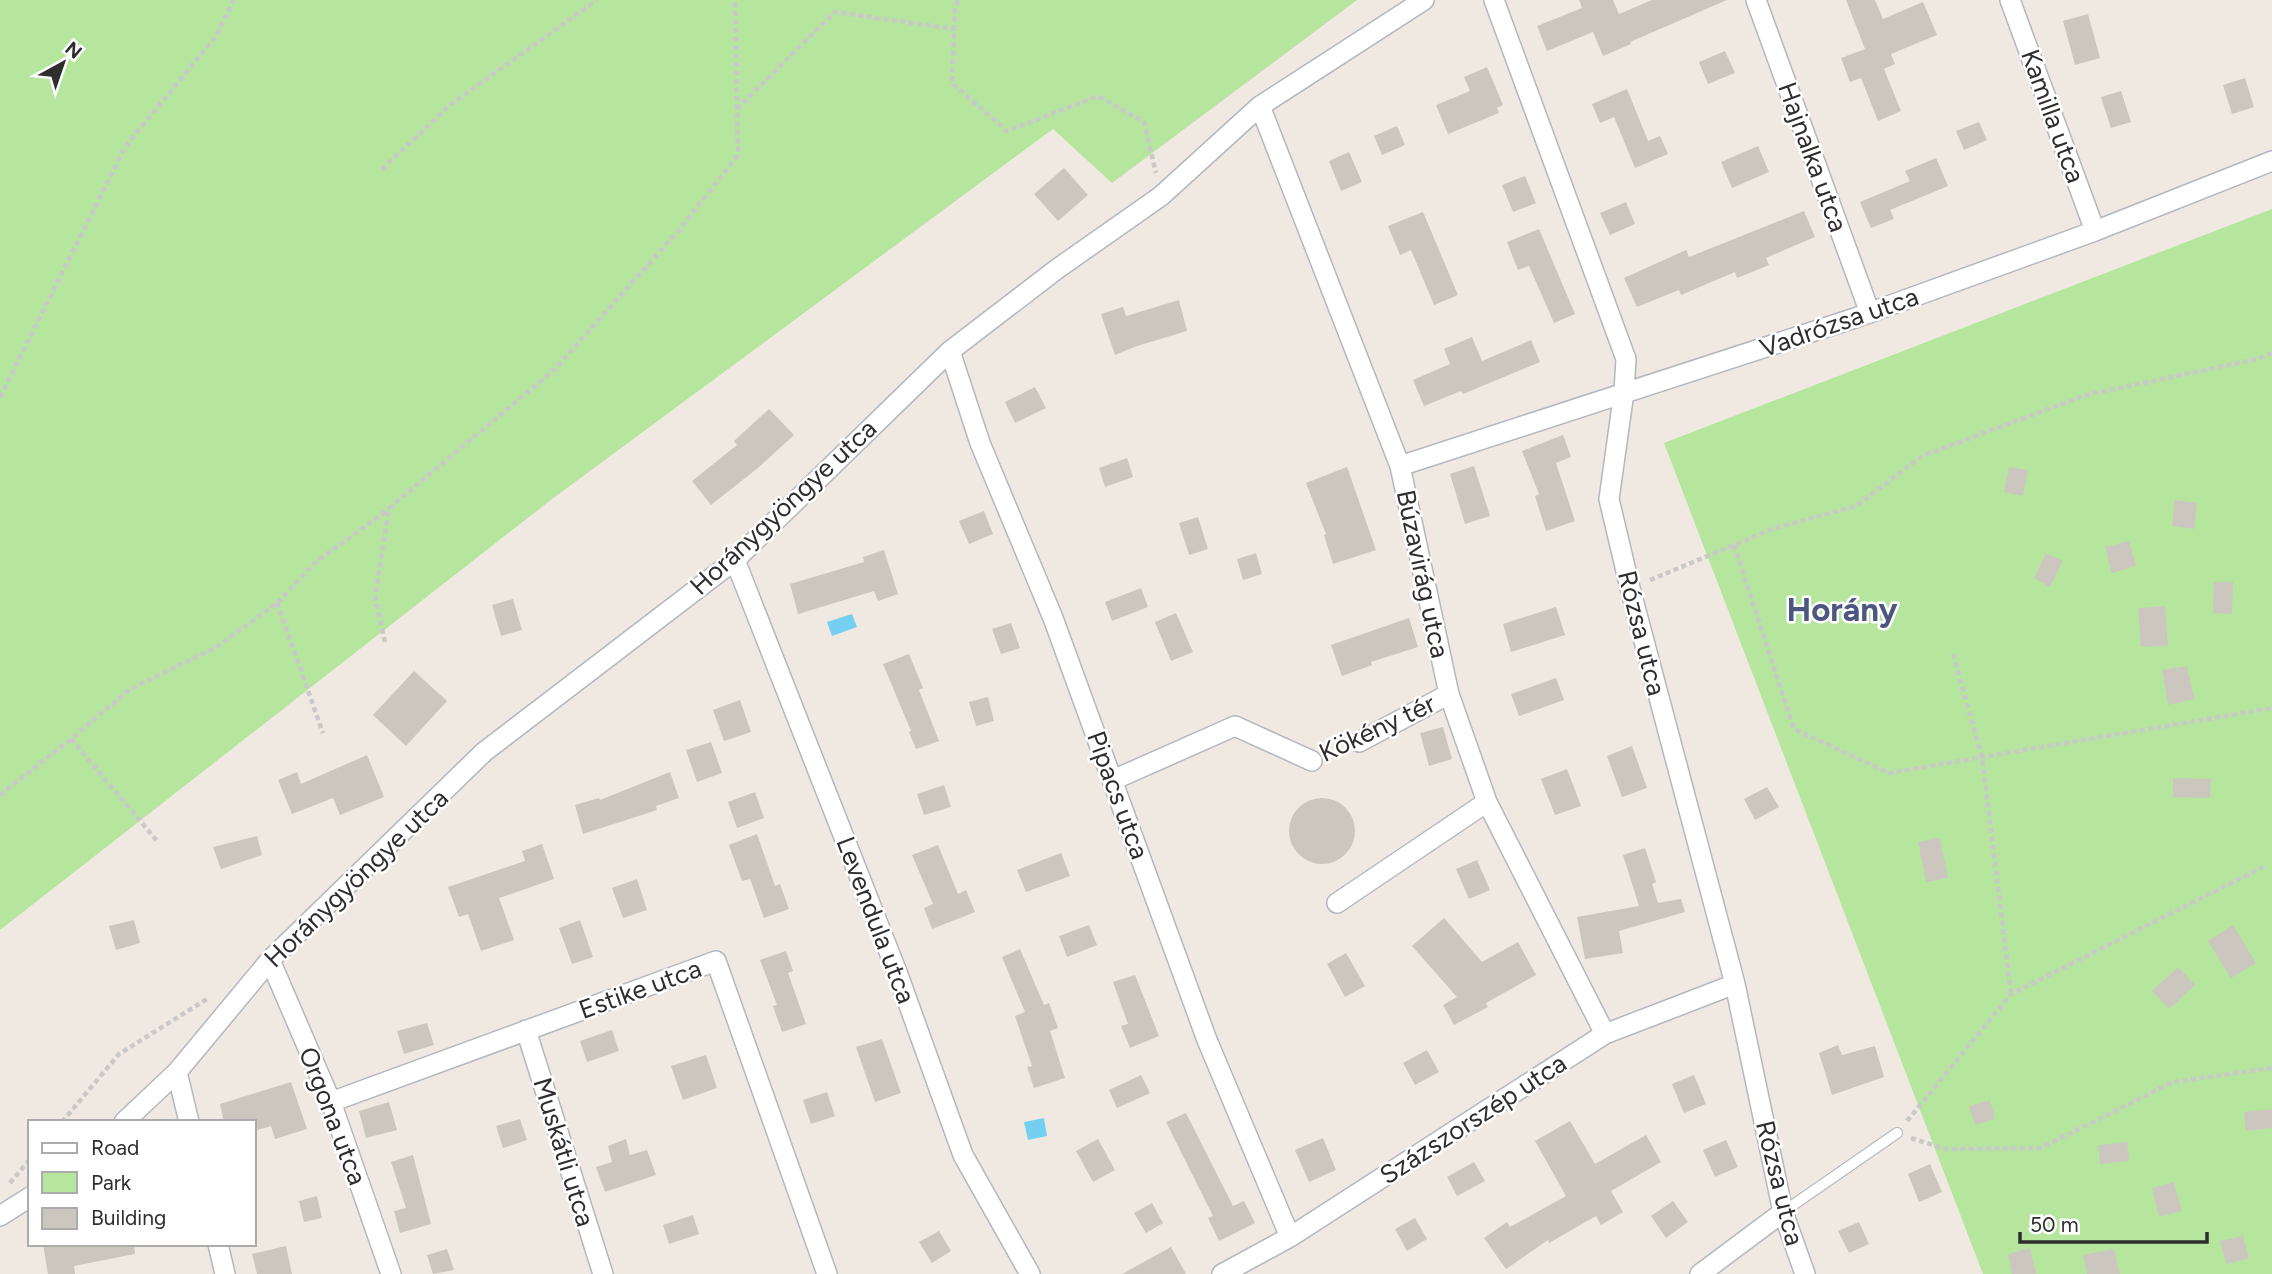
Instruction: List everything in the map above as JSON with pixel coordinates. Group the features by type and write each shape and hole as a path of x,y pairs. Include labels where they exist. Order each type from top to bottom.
{"street":[{"name":"Horánygyöngye utca","path":"126,1120 177,1072 270,960 484,752 735,559 950,351 1057,269 1161,197 1260,106 1424,0"},
{"name":"Rózsa utca","path":"1494,0 1626,359 1609,499 1735,984 1783,1212 1805,1274"},
{"name":"Hajnalka utca","path":"1756,0 1870,313"},
{"name":"Kamilla utca","path":"2010,0 2095,231"},
{"name":"Búzavirág utca","path":"1260,106 1400,466 1449,694 1487,802 1605,1034"},
{"name":"Vadrózsa utca","path":"1400,466 1870,313 2095,231 2272,161"},
{"name":"Pipacs utca","path":"950,351 980,443 1053,618 1207,1040 1290,1237"},
{"name":"Levendula utca","path":"735,559 897,972 963,1155 1030,1274"},
{"name":"Kökény tér","path":"1359,742 1449,694"},
{"name":"Kökény tér","path":"1113,780 1236,726 1312,761"},
{"path":"1337,903 1487,802"},
{"name":"Orgona utca","path":"270,960 331,1102 391,1274"},
{"name":"Estike utca","path":"331,1102 716,961 827,1274"},
{"name":"Százszorszép utca","path":"1222,1274 1290,1237 1605,1034 1735,984"},
{"name":"Muskátli utca","path":"526,1030 603,1274"},
{"path":"177,1072 189,1120"},
{"path":"0,1216 28,1198"},
{"path":"1700,1274 1783,1212"},
{"path":"218,1246 225,1274"}],"lane":[{"path":"1783,1212 1897,1133"}],"path":[{"path":"0,397 125,147 216,36 234,0"},
{"path":"382,169 450,106 597,0"},
{"path":"0,795 130,689 215,648 277,603 317,561 389,508 554,370 679,230 737,155 735,0"},
{"path":"958,0 955,11 952,83 1007,131 1098,96 1144,122 1161,197"},
{"path":"736,109 835,12 954,29"},
{"path":"1630,588 1775,528 1856,506 1922,456 2086,395 2257,359 2272,353"},
{"path":"385,642 375,597 389,508"},
{"path":"1734,545 1794,729 1889,773 2272,708"},
{"path":"277,603 323,733"},
{"path":"1953,654 1982,757 2011,994"},
{"path":"71,739 158,842"},
{"path":"2267,865 2011,994 1897,1133 1946,1149 2042,1148 2173,1082 2272,1068"},
{"path":"64,1120 119,1054 212,996"},
{"path":"7,1186 28,1161"}],"green space":[{"path":"0,0 1357,0 1112,183 1053,129 552,499 0,930"},
{"path":"2272,209 2272,1274 1983,1274 1664,443"}],"water":[{"path":"852,614 857,627 832,636 827,622"},
{"path":"1044,1118 1047,1136 1028,1140 1024,1122"}],"building":[{"path":"1579,0 1613,0 1619,14 1652,0 1727,0 1603,56 1593,32 1547,51 1537,26 1582,8"},
{"path":"1846,0 1875,0 1883,19 1923,2 1937,35 1891,54 1895,64 1884,69 1901,111 1878,121 1861,78 1850,82 1841,58 1865,49"},
{"path":"2088,14 2100,58 2075,65 2063,21"},
{"path":"1725,51 1735,73 1708,84 1699,62"},
{"path":"1487,67 1503,105 1497,108 1499,113 1448,134 1436,105 1470,91 1464,77"},
{"path":"2245,78 2254,107 2232,114 2223,85"},
{"path":"1627,89 1648,141 1660,136 1668,154 1635,168 1614,117 1600,123 1592,104"},
{"path":"2121,91 2131,122 2111,128 2101,97"},
{"path":"1979,122 1987,140 1964,150 1956,131"},
{"path":"1397,126 1405,145 1382,155 1374,136"},
{"path":"1758,146 1769,172 1732,188 1721,162"},
{"path":"1349,152 1362,182 1341,191 1329,161"},
{"path":"1936,158 1948,186 1890,210 1894,219 1871,228 1860,202 1910,181 1905,171"},
{"path":"1064,168 1088,195 1058,221 1034,194"},
{"path":"1525,176 1536,203 1513,212 1502,185"},
{"path":"1626,202 1635,224 1610,235 1600,213"},
{"path":"1804,211 1815,237 1766,258 1769,265 1737,278 1735,272 1681,295 1679,290 1637,307 1624,278 1686,250 1689,257"},
{"path":"1423,212 1458,295 1434,305 1411,250 1400,255 1388,226"},
{"path":"1539,229 1575,314 1554,323 1529,266 1518,270 1507,242"},
{"path":"1179,300 1187,331 1115,355 1101,314 1123,307 1126,316"},
{"path":"1472,337 1482,361 1531,340 1540,362 1463,394 1461,391 1424,406 1413,380 1450,364 1444,349"},
{"path":"1035,387 1046,408 1015,423 1005,402"},
{"path":"769,409 794,435 711,505 692,481 737,445 734,441"},
{"path":"1563,435 1571,457 1556,463 1575,521 1546,531 1535,496 1539,494 1522,451"},
{"path":"1127,458 1133,477 1105,487 1099,468"},
{"path":"1474,466 1490,516 1465,524 1450,474"},
{"path":"1347,467 1376,550 1333,564 1324,535 1326,534 1306,483"},
{"path":"2009,467 2028,470 2023,496 2004,492"},
{"path":"2175,500 2197,503 2194,529 2172,526"},
{"path":"984,511 993,534 969,544 959,521"},
{"path":"1198,517 1208,549 1189,555 1179,523"},
{"path":"2129,541 2136,566 2112,573 2105,547"},
{"path":"884,550 898,594 878,601 874,591 798,614 790,584 864,562 863,557"},
{"path":"1256,553 1262,574 1243,580 1237,559"},
{"path":"2046,553 2063,561 2050,587 2034,578"},
{"path":"2214,582 2233,582 2232,614 2213,613"},
{"path":"1141,588 1148,607 1112,621 1105,602"},
{"path":"513,599 522,630 501,636 492,605"},
{"path":"2165,606 2168,646 2141,647 2138,608"},
{"path":"1556,607 1565,635 1511,652 1503,624"},
{"path":"1176,613 1193,652 1171,661 1155,622"},
{"path":"1409,618 1418,647 1371,662 1372,665 1342,676 1331,645"},
{"path":"1011,623 1020,648 1001,654 992,629"},
{"path":"909,654 923,688 919,690 939,741 916,749 883,664"},
{"path":"2187,666 2194,699 2168,705 2162,670"},
{"path":"414,671 447,701 406,746 373,715"},
{"path":"1556,678 1564,700 1519,716 1511,694"},
{"path":"988,697 994,721 976,726 969,702"},
{"path":"740,700 751,732 724,741 713,710"},
{"path":"1443,727 1452,759 1429,766 1420,733"},
{"path":"711,742 722,773 697,782 686,750"},
{"path":"1632,746 1647,788 1622,797 1607,756"},
{"path":"367,755 384,797 340,815 333,798 292,814 278,780 297,772 301,784"},
{"path":"1567,769 1581,806 1555,815 1541,779"},
{"path":"670,772 679,798 656,806 657,810 583,834 575,805 599,798 600,800"},
{"path":"2173,778 2211,779 2210,798 2173,797"},
{"path":"944,785 951,807 924,815 917,794"},
{"path":"1767,787 1779,807 1755,820 1744,799"},
{"path":"755,792 764,818 737,828 728,802"},
{"path":"1322,798 1335,801 1345,808 1352,818 1355,831 1352,844 1345,854 1335,861 1322,864 1309,861 1299,854 1292,844 1289,831 1292,818 1299,808 1309,801"},
{"path":"757,834 775,886 780,884 789,909 764,918 750,879 742,881 729,845"},
{"path":"257,836 262,855 221,869 213,847"},
{"path":"1940,838 1948,878 1926,882 1918,842"},
{"path":"542,844 554,879 499,898 514,940 481,951 468,914 459,917 448,887 525,861 522,851"},
{"path":"938,845 958,894 966,890 975,912 932,929 924,908 933,904 912,855"},
{"path":"1645,848 1656,882 1652,884 1658,903 1681,899 1685,912 1619,931 1623,953 1585,959 1577,917 1639,906 1623,855"},
{"path":"1061,853 1070,876 1026,892 1017,870"},
{"path":"1477,860 1490,890 1469,899 1456,869"},
{"path":"637,879 647,910 623,918 612,888"},
{"path":"1444,918 1482,962 1518,942 1536,975 1486,1003 1488,1007 1454,1025 1443,1005 1457,997 1412,946"},
{"path":"134,920 140,943 116,950 109,926"},
{"path":"580,920 593,957 572,964 559,928"},
{"path":"1089,925 1097,945 1067,957 1059,936"},
{"path":"2233,925 2256,963 2231,978 2208,941"},
{"path":"1020,949 1044,1005 1049,1003 1058,1028 1050,1031 1065,1078 1034,1088 1027,1067 1032,1066 1015,1016 1025,1012 1002,957"},
{"path":"786,951 793,971 788,973 806,1024 782,1032 773,1006 777,1005 760,960"},
{"path":"1346,953 1365,986 1345,997 1327,964"},
{"path":"2178,967 2195,985 2169,1009 2152,991"},
{"path":"1135,975 1159,1036 1130,1048 1121,1026 1128,1024 1113,982"},
{"path":"427,1023 434,1045 404,1054 397,1031"},
{"path":"612,1030 619,1051 587,1062 580,1041"},
{"path":"882,1039 901,1093 875,1102 856,1047"},
{"path":"1838,1045 1842,1055 1875,1046 1884,1077 1832,1095 1819,1053"},
{"path":"1427,1050 1439,1072 1415,1085 1403,1063"},
{"path":"706,1055 717,1088 683,1100 671,1066"},
{"path":"1141,1075 1150,1093 1117,1108 1109,1090"},
{"path":"1694,1075 1706,1104 1684,1113 1672,1084"},
{"path":"291,1082 307,1129 275,1139 271,1126 256,1130 256,1120 224,1120 220,1104"},
{"path":"827,1092 835,1116 811,1124 803,1100"},
{"path":"1990,1100 1995,1119 1975,1125 1969,1106"},
{"path":"389,1102 397,1130 366,1138 359,1111"},
{"path":"2272,1109 2272,1128 2246,1131 2244,1112"},
{"path":"1186,1113 1233,1206 1244,1201 1255,1223 1219,1241 1208,1218 1213,1216 1166,1122"},
{"path":"520,1119 527,1140 503,1148 496,1126"},
{"path":"1570,1121 1595,1164 1646,1135 1661,1162 1611,1191 1623,1212 1601,1225 1596,1216 1549,1243 1548,1240 1506,1269 1484,1238 1507,1222 1510,1227 1566,1196 1535,1141"},
{"path":"1323,1138 1336,1170 1309,1182 1295,1150"},
{"path":"626,1139 630,1155 647,1150 656,1175 605,1192 596,1167 612,1162 608,1146"},
{"path":"1098,1139 1115,1170 1093,1182 1076,1151"},
{"path":"1726,1140 1738,1167 1715,1177 1703,1150"},
{"path":"2127,1142 2129,1161 2100,1164 2098,1145"},
{"path":"413,1155 431,1224 400,1233 394,1211 406,1208 391,1162"},
{"path":"1474,1162 1485,1181 1457,1196 1447,1177"},
{"path":"1930,1164 1942,1192 1919,1202 1908,1174"},
{"path":"2174,1182 2182,1211 2159,1217 2152,1188"},
{"path":"317,1196 322,1218 304,1222 299,1201"},
{"path":"1673,1201 1688,1222 1666,1238 1651,1216"},
{"path":"1152,1203 1163,1223 1146,1233 1134,1213"},
{"path":"693,1215 699,1234 669,1244 663,1225"},
{"path":"1415,1218 1427,1239 1407,1251 1395,1229"},
{"path":"1859,1222 1869,1244 1849,1253 1838,1231"},
{"path":"939,1231 951,1251 932,1263 919,1242"},
{"path":"2243,1236 2249,1258 2226,1264 2220,1241"},
{"path":"43,1246 134,1246 135,1254 74,1266 75,1274 48,1274"},
{"path":"286,1246 292,1274 257,1274 252,1254"},
{"path":"1171,1247 1186,1274 1122,1274"},
{"path":"2030,1248 2036,1274 2012,1274 2008,1254"},
{"path":"447,1249 454,1270 433,1274 427,1255"},
{"path":"2114,1249 2120,1274 2087,1274 2083,1255"}],"district":[{"name":"Horány","path":"1842,609"}]}
